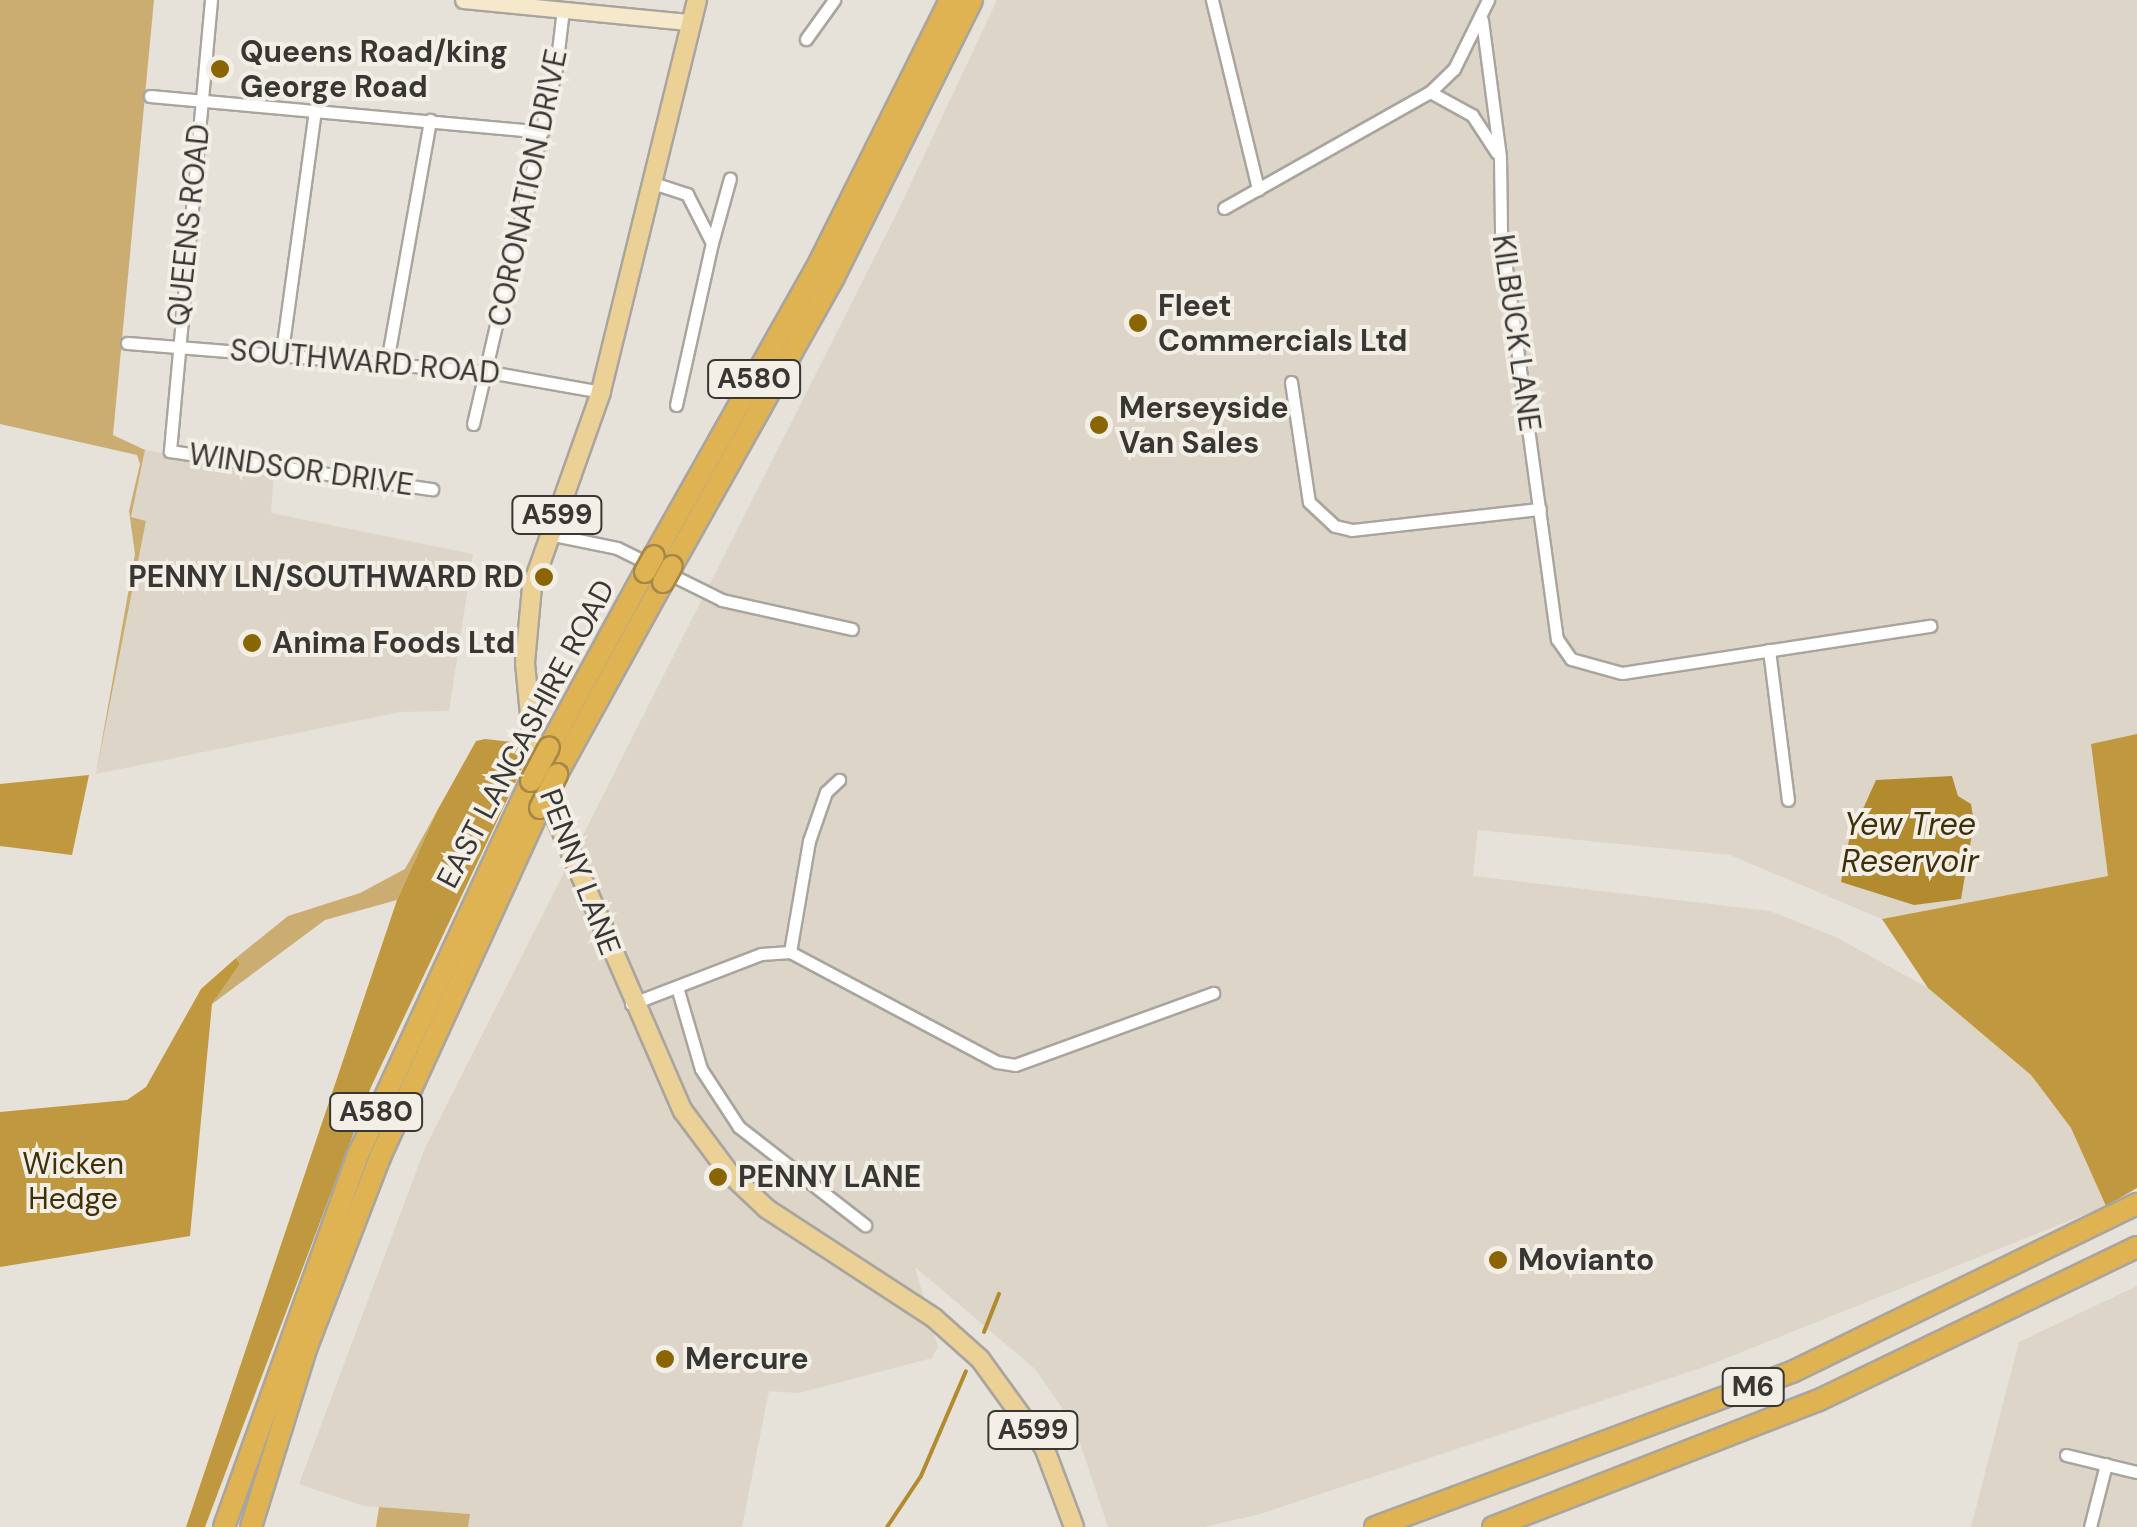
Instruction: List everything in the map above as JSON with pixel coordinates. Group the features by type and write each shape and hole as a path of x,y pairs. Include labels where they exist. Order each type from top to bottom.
{"highway":[{"name":"EAST LANCASHIRE ROAD","path":"250,1527 306,1349 380,1156 540,808 658,569 852,202 950,0"},
{"name":"EAST LANCASHIRE ROAD","path":"224,1527 358,1155 531,781 864,222 972,0"},
{"name":"M6","path":"1376,1527 1792,1372 2137,1204"},
{"name":"M6","path":"1492,1527 1817,1400 2130,1250"}],"main road":[{"path":"463,0 688,22"},
{"name":"PENNY LANE","path":"697,0 688,22 687,54 656,184 601,392 549,534 526,636 532,736 552,809 632,1004 683,1110 730,1174 767,1209 934,1318 980,1359 1044,1447 1074,1527"}],"street":[{"name":"QUEENS ROAD","path":"170,451 176,346 211,0"},
{"path":"806,39 834,0"},
{"path":"1212,0 1258,189"},
{"name":"KILBUCK LANE","path":"1224,208 1430,92 1454,69 1482,20 1488,0"},
{"name":"CORONATION DRIVE","path":"472,424 489,372 542,132 563,9"},
{"name":"KILBUCK LANE","path":"1482,20 1500,157 1501,231 1558,639 1571,659 1622,672 1930,626"},
{"path":"1430,92 1472,115 1500,157"},
{"path":"150,96 542,132"},
{"path":"282,351 315,109"},
{"path":"387,362 430,120"},
{"path":"676,405 730,178"},
{"path":"656,184 687,194 712,243"},
{"name":"SOUTHWARD ROAD","path":"127,342 282,351 489,372 601,392"},
{"path":"1291,382 1309,502 1336,526 1352,530 1540,509"},
{"name":"WINDSOR DRIVE","path":"170,451 432,489"},
{"path":"549,534 618,548 722,600 852,629"},
{"path":"1769,650 1788,800"},
{"path":"790,952 809,841 826,792 838,780"},
{"path":"632,1004 760,954 790,952 997,1062 1016,1065 1214,994"},
{"path":"677,986 702,1069 739,1128 865,1226"},
{"path":"842,1229 850,1216"},
{"path":"2066,1455 2137,1472"},
{"path":"2090,1527 2106,1464"}],"shaded area":[{"path":"0,0 154,0 113,435 145,450 131,517 146,521 96,774 135,554 129,511 140,464 137,455 0,424"},
{"path":"997,0 2137,0 2137,734 2091,745 2108,876 1882,919 1730,855 1478,830 1473,876 1770,911 1836,937 1928,988 2031,1075 2071,1128 2106,1206 1707,1366 1260,1514 1204,1527 1108,1527 1074,1425 1035,1369 915,1267 938,1347 932,1358 799,1393 769,1391 742,1527 468,1527 469,1514 364,1506 299,1484 425,1148 897,213"},
{"path":"145,450 274,471 271,513 473,554 449,711 400,712 96,774 146,522 131,517"},
{"path":"437,811 397,900 325,920 212,1004 240,964 236,958 288,916 360,893 405,869"},
{"path":"2137,1286 2137,1527 1971,1527 2019,1342"},
{"path":"379,1507 470,1514 468,1527 376,1527"}],"green space":[{"path":"2137,734 2137,1188 2106,1206 2071,1128 2031,1075 1928,988 1882,919 2108,876 2091,744"},
{"path":"476,741 521,743 525,762 371,1087 205,1527 186,1527 397,900 437,811"},
{"path":"89,775 72,855 0,846 0,784"},
{"name":"Wicken Hedge","path":"236,958 240,964 212,1004 190,1236 0,1267 0,1112 127,1100 146,1087 201,989"}],"water":[{"name":"Yew Tree Reservoir","path":"1952,776 1958,796 1971,804 1974,822 1961,899 1914,905 1841,882 1849,840 1876,780"}],"waterway":[{"path":"984,1332 999,1294"},
{"path":"887,1527 921,1476 966,1371"}],"place":[{"name":"Queens Road/king George Road","path":"220,69"},
{"name":"Fleet Commercials Ltd","path":"1138,323"},
{"name":"Merseyside Van Sales","path":"1099,425"},
{"name":"PENNY LN/SOUTHWARD RD","path":"544,577"},
{"name":"Anima Foods Ltd","path":"252,643"},
{"name":"PENNY LANE","path":"718,1177"},
{"name":"Movianto","path":"1498,1260"},
{"name":"Mercure","path":"665,1359"}]}
